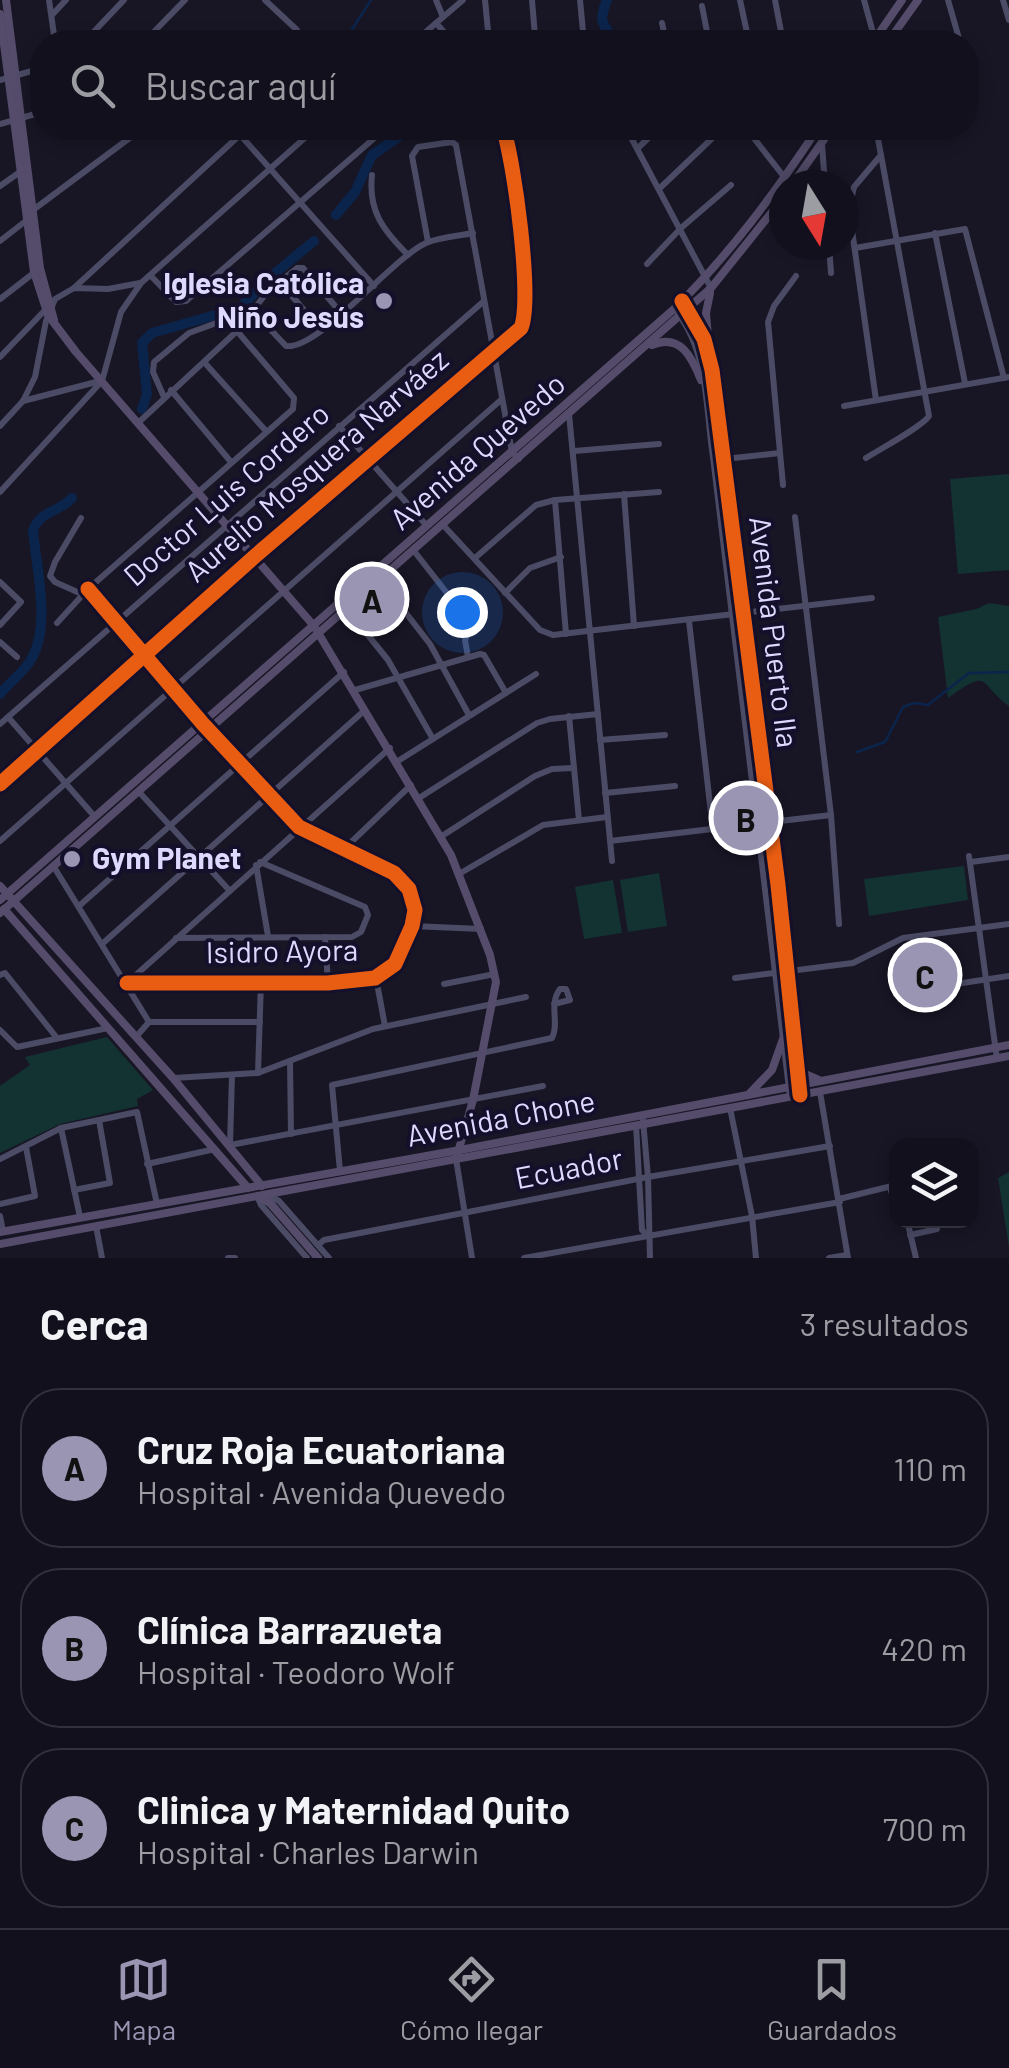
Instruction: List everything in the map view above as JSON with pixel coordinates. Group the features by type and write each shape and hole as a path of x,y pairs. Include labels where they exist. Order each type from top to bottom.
{"main road":[{"path":"6,0 9,78"},
{"path":"883,30 902,0"},
{"path":"897,30 918,0"},
{"path":"0,14 33,210 37,270"},
{"path":"18,120 27,220 37,270 55,324 317,630 412,784 460,874 495,974 493,1006 458,1154"},
{"name":"Avenida Quevedo","path":"795,170 811,140"},
{"name":"Avenida Quevedo","path":"798,170 822,142"},
{"name":"Avenida Quevedo","path":"685,305 769,204"},
{"name":"Avenida Quevedo","path":"317,630 382,580 685,305 711,288 769,216"},
{"path":"710,363 706,313 711,288"},
{"name":"Avenida Quevedo","path":"4,901 95,817 207,727 317,630 426,526 569,414 643,350 676,313"},
{"path":"643,350 662,341 680,345 701,380"},
{"name":"Avenida Quevedo","path":"4,901 54,867 140,793 207,727"},
{"path":"4,901 108,1028 257,1197"},
{"path":"4,901 173,1078 318,1258"},
{"path":"748,1094 772,1070 784,1036"},
{"name":"Avenida Chone","path":"639,1120 730,1108 823,1080 1009,1045"},
{"name":"Avenida Chone","path":"2,1232 340,1171 458,1154 639,1120 748,1094 820,1092 1009,1056"},
{"path":"796,1060 810,1078 823,1080"},
{"name":"Avenida Chone","path":"0,1244 257,1197 269,1199 458,1154"}],"street":[{"path":"50,0 54,30"},
{"path":"52,16 66,0"},
{"path":"95,30 124,0"},
{"path":"156,30 185,0"},
{"path":"265,0 297,30"},
{"path":"436,0 444,17"},
{"path":"429,30 463,0"},
{"path":"485,0 488,30"},
{"path":"532,0 534,30"},
{"path":"580,0 583,30"},
{"path":"740,0 746,30"},
{"path":"775,0 780,30"},
{"path":"864,0 873,30"},
{"path":"948,0 957,30"},
{"path":"1002,0 1009,20"},
{"path":"702,6 707,30"},
{"path":"662,23 663,30"},
{"path":"436,24 441,30"},
{"path":"0,124 30,116"},
{"path":"0,241 27,220 33,210 127,140"},
{"path":"0,357 61,294 74,288 234,140"},
{"path":"246,140 374,286"},
{"path":"0,492 102,381 121,312 141,283 301,140"},
{"path":"150,276 176,302 186,301 372,140"},
{"name":"Aurelio Mosquera Narváez","path":"0,784 254,557 521,328 525,314 518,198 506,140"},
{"path":"633,140 711,288"},
{"path":"638,148 646,140"},
{"path":"660,188 710,140"},
{"path":"756,140 780,170"},
{"path":"866,458 927,421 926,390 878,140"},
{"path":"428,242 412,156 418,147 448,142 456,145 516,456"},
{"path":"822,142 824,170"},
{"path":"859,181 880,155"},
{"path":"0,186 20,172"},
{"path":"372,175 370,192 376,216 386,233 408,255"},
{"path":"647,264 680,228 732,185"},
{"path":"844,406 1007,377 967,230 859,247"},
{"path":"936,232 965,383"},
{"path":"252,310 286,346 296,347 428,242 473,233"},
{"path":"830,260 831,273"},
{"path":"856,260 876,400"},
{"path":"137,422 237,331 252,310 297,268 302,268 341,313"},
{"path":"0,298 37,270"},
{"path":"783,484 768,322 774,306 796,276"},
{"path":"280,282 320,330"},
{"path":"74,288 108,290 141,283"},
{"name":"Doctor Luis Cordero","path":"0,724 484,301"},
{"name":"Avenida Puerto Ila","path":"685,305 704,340 710,363 724,459 787,973 796,1060 795,1091"},
{"path":"0,426 23,401 38,367 49,309"},
{"path":"164,397 153,372 158,358 189,333 252,310"},
{"name":"Avenida Puerto Ila","path":"676,313 695,344 701,380 784,1036 795,1091"},
{"path":"58,623 86,592 293,409 294,398 237,331"},
{"path":"204,362 266,431"},
{"path":"23,401 102,381"},
{"path":"170,390 231,462"},
{"path":"0,840 502,399"},
{"path":"569,414 612,862"},
{"path":"340,426 426,526"},
{"path":"574,451 659,444"},
{"path":"724,459 780,452"},
{"path":"475,558 528,510 555,500 659,492"},
{"path":"624,494 634,626"},
{"path":"555,500 566,634"},
{"path":"795,517 831,815 840,924"},
{"path":"81,518 54,562 50,576 55,582 86,592 117,622 299,827 403,880 415,910 412,926 481,929"},
{"path":"444,526 540,630 553,635 872,598"},
{"path":"414,551 472,624 464,640 468,657"},
{"path":"505,593 530,568 560,558"},
{"path":"382,580 430,644 469,715"},
{"path":"0,582 21,602 0,625"},
{"path":"347,610 388,660 433,739"},
{"path":"689,621 713,830"},
{"path":"0,642 17,657"},
{"path":"355,690 484,655 506,693"},
{"path":"79,906 344,672"},
{"path":"398,761 536,674"},
{"path":"102,944 366,709"},
{"path":"419,798 538,723 598,714"},
{"path":"568,716 579,820"},
{"path":"8,717 95,817"},
{"path":"600,740 665,735"},
{"path":"127,982 390,748"},
{"path":"442,836 535,776 552,769 573,768"},
{"path":"344,850 412,784"},
{"path":"605,793 675,786"},
{"path":"140,793 229,890"},
{"path":"610,841 831,815"},
{"path":"460,874 543,825 607,816"},
{"path":"997,1059 970,859 1009,857"},
{"path":"176,938 352,938 358,934 368,915 361,904 258,864"},
{"path":"258,864 268,936"},
{"path":"54,867 150,1022"},
{"path":"734,978 866,958 903,938 1009,924"},
{"name":"Isidro Ayora","path":"127,982 328,982 376,978 395,964 412,926"},
{"path":"325,937 328,982"},
{"path":"0,974 5,973 56,1038"},
{"path":"444,984 495,974"},
{"path":"916,990 1009,976"},
{"path":"376,978 385,1026"},
{"path":"258,1072 261,981"},
{"path":"173,1078 258,1072 326,1044 385,1026 526,998"},
{"path":"340,1171 332,1085 552,1038 556,1030 554,1004"},
{"path":"136,1037 150,1022 260,1022"},
{"path":"0,1030 16,1047 108,1028"},
{"path":"290,1061 290,1134"},
{"path":"232,1076 230,1145 543,1086"},
{"path":"820,1092 848,1256 829,1258"},
{"path":"730,1108 752,1216 756,1258"},
{"path":"0,1159 61,1128 137,1112 157,1204"},
{"path":"74,1190 110,1183 99,1120"},
{"path":"639,1120 648,1177 650,1258"},
{"path":"639,1120 642,1230 648,1236"},
{"path":"61,1128 80,1218"},
{"path":"0,1204 35,1196 26,1146"},
{"name":"Ecuador","path":"318,1246 324,1240 639,1178 830,1146"},
{"path":"147,1164 214,1149"},
{"path":"458,1154 472,1258"},
{"path":"524,1258 839,1201 889,1187"},
{"path":"257,1197 260,1206 307,1258"},
{"path":"269,1199 279,1201 329,1258"},
{"path":"0,1216 2,1232"},
{"path":"96,1226 102,1258"},
{"path":"909,1228 916,1258"},
{"path":"910,1234 937,1230"}],"green space":[{"path":"1009,474 1009,570 958,574 950,479"},
{"path":"989,603 1009,606 1009,706 978,681 948,698 938,617"},
{"path":"964,866 968,900 869,916 864,879"},
{"path":"659,873 667,926 628,932 620,880"},
{"path":"613,880 622,933 584,939 575,887"},
{"path":"107,1037 153,1090 137,1099 138,1106 60,1124 0,1153 0,1086 30,1065 25,1057"},
{"path":"1009,1172 1009,1247 998,1178"}],"waterway":[{"path":"352,30 371,0"},
{"path":"607,0 603,21 608,30"},
{"path":"336,215 355,192 372,155 394,140"},
{"path":"142,409 147,394 142,343 152,333 240,308 314,241"},
{"path":"0,694 29,663 38,644 41,612 33,530 36,523 72,498"},
{"path":"857,752 885,742 903,707 914,703 928,705 969,673 1009,672"}],"cycle path":[{"path":"0,784 254,557 521,328 523,260 506,140"},
{"path":"682,301 704,339 712,370 778,885 800,1095"},
{"path":"88,589 203,724 299,827 394,873 409,889 415,910 395,964 375,978 328,983 127,983"}],"place":[{"name":"Iglesia Católica Niño Jesús","path":"384,301"},
{"name":"Cruz Roja Ecuatoriana","path":"372,599"},
{"name":"Clínica Barrazueta","path":"746,818"},
{"name":"Gym Planet","path":"72,859"},
{"name":"Clinica y Maternidad Quito","path":"925,975"}]}
